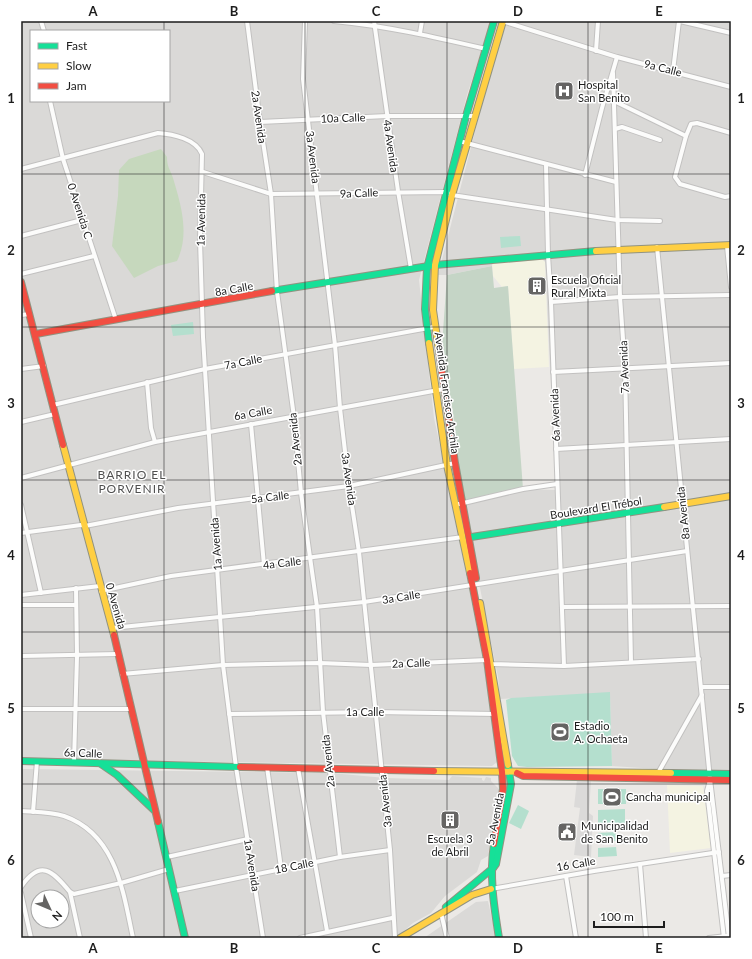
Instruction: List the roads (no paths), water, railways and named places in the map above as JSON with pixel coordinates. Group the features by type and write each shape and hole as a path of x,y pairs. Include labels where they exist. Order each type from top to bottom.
{"main road":[{"name":"Avenida Francisco Archila","path":"494,21 460,141 435,265 432,310 455,463 463,504 466,538 497,714 509,772"},
{"name":"Avenida Francisco Archila","path":"466,538 455,505 435,390 425,309 426,268 475,116 502,21"},
{"name":"8a Calle","path":"36,334 277,292 327,281 426,268 435,265 619,249 729,246"},
{"name":"0 Avenida","path":"21,282 36,334 68,466 112,628 130,709 170,869 185,938"},
{"name":"Boulevard El Trébol","path":"466,538 731,496"},
{"name":"Avenida Francisco Archila","path":"497,714 502,772"},
{"name":"6a Calle","path":"21,760 100,764 517,773"},
{"path":"100,764 117,775 151,806 156,813"},
{"path":"517,773 523,771 658,773 710,776 731,780"},
{"name":"5a Avenida","path":"499,938 491,890 493,868 491,862 503,789 502,772"},
{"name":"5a Avenida","path":"493,868 496,864 510,791 509,772"},
{"path":"517,773 523,776 710,776 731,774"},
{"name":"16 Calle","path":"441,912 493,868"},
{"name":"16 Calle","path":"400,938 441,912 478,892 491,890"}],"street":[{"name":"2a Avenida","path":"247,21 271,194 277,292 294,416 301,493 317,607 328,769 340,857"},
{"name":"3a Avenida","path":"305,21 303,79 335,345 340,408 349,486 359,552 390,850 392,918 395,938"},
{"path":"334,21 374,23 486,49"},
{"path":"420,33 422,21"},
{"name":"9a Calle","path":"502,21 596,51 731,87"},
{"path":"596,51 598,21"},
{"path":"673,71 680,21 731,33"},
{"name":"4a Avenida","path":"374,23 398,192 411,270"},
{"path":"585,175 602,108 618,57"},
{"name":"7a Avenida","path":"613,73 620,297 625,367 631,662"},
{"path":"614,101 686,136"},
{"name":"0 Avenida C","path":"50,102 63,159 116,320"},
{"name":"10a Calle","path":"260,122 387,116 475,116"},
{"path":"731,133 694,123 689,126 676,175 677,181 725,197 731,196"},
{"path":"615,129 622,126 660,140"},
{"name":"1a Avenida","path":"63,159 158,133 174,136 196,144 200,147 202,154 203,172 200,240 202,305 223,665 236,767 264,938"},
{"path":"460,141 616,182"},
{"path":"21,169 63,159"},
{"name":"6a Avenida","path":"546,164 546,208 551,302 564,666"},
{"name":"9a Calle","path":"203,172 271,194 398,192 449,193 617,220 660,221"},
{"path":"21,236 82,220"},
{"path":"729,246 731,287"},
{"name":"8a Avenida","path":"657,247 682,504 728,937"},
{"path":"21,274 94,256"},
{"path":"551,302 620,297 731,295"},
{"path":"21,315 30,314"},
{"name":"7a Calle","path":"53,405 205,369 285,353 434,327"},
{"path":"553,372 625,367 668,367 731,363"},
{"path":"21,369 44,366"},
{"path":"147,382 151,428 155,442"},
{"name":"6a Calle","path":"68,466 155,442 444,389"},
{"path":"21,422 55,414"},
{"path":"251,424 264,565"},
{"path":"556,449 731,439"},
{"name":"5a Calle","path":"85,526 150,512 349,486 455,463"},
{"path":"21,478 68,466"},
{"path":"455,505 523,489 557,484"},
{"path":"21,505 41,593"},
{"path":"21,533 81,525 85,526"},
{"name":"4a Calle","path":"21,595 76,588 101,589 218,570 466,538"},
{"name":"3a Calle","path":"112,628 364,602 475,586 687,551"},
{"path":"74,762 77,656 76,588"},
{"path":"21,605 76,605"},
{"path":"562,607 731,606"},
{"path":"21,656 118,654"},
{"name":"2a Calle","path":"122,674 223,665 320,663 371,665 489,662 564,666 699,659"},
{"path":"702,687 731,687"},
{"path":"658,773 702,694"},
{"path":"21,709 130,709"},
{"name":"1a Calle","path":"229,714 375,712 497,714"},
{"path":"33,812 37,761"},
{"path":"267,768 281,868"},
{"path":"298,768 327,931"},
{"name":"8a Avenida","path":"710,776 707,791 713,852 728,937"},
{"path":"21,811 63,816 91,832 111,858 121,883 133,938"},
{"path":"167,857 248,839"},
{"name":"18 Calle","path":"175,891 281,868 340,857 390,850"},
{"name":"16 Calle","path":"491,890 566,876 719,852"},
{"path":"640,864 646,938"},
{"path":"80,938 70,892 77,894 170,869"},
{"path":"21,887 30,875 34,872 43,870 54,875 67,889"},
{"path":"722,876 731,875"},
{"path":"566,876 576,938"},
{"path":"21,893 31,938"},
{"path":"441,912 447,938"},
{"path":"300,938 392,918"},
{"path":"709,938 728,937"}],"place":[{"name":"Hospital San Benito","path":"564,91"},
{"name":"Escuela Oficial Rural Mixta","path":"537,286"},
{"name":"Estadio A. Ochaeta","path":"560,732"},
{"name":"Cancha municipal","path":"612,797"},
{"name":"Escuela 3 de Abril","path":"450,820"},
{"name":"Municipalidad de San Benito","path":"567,832"}],"district":[{"name":"BARRIO EL PORVENIR","path":"132,482"}]}
